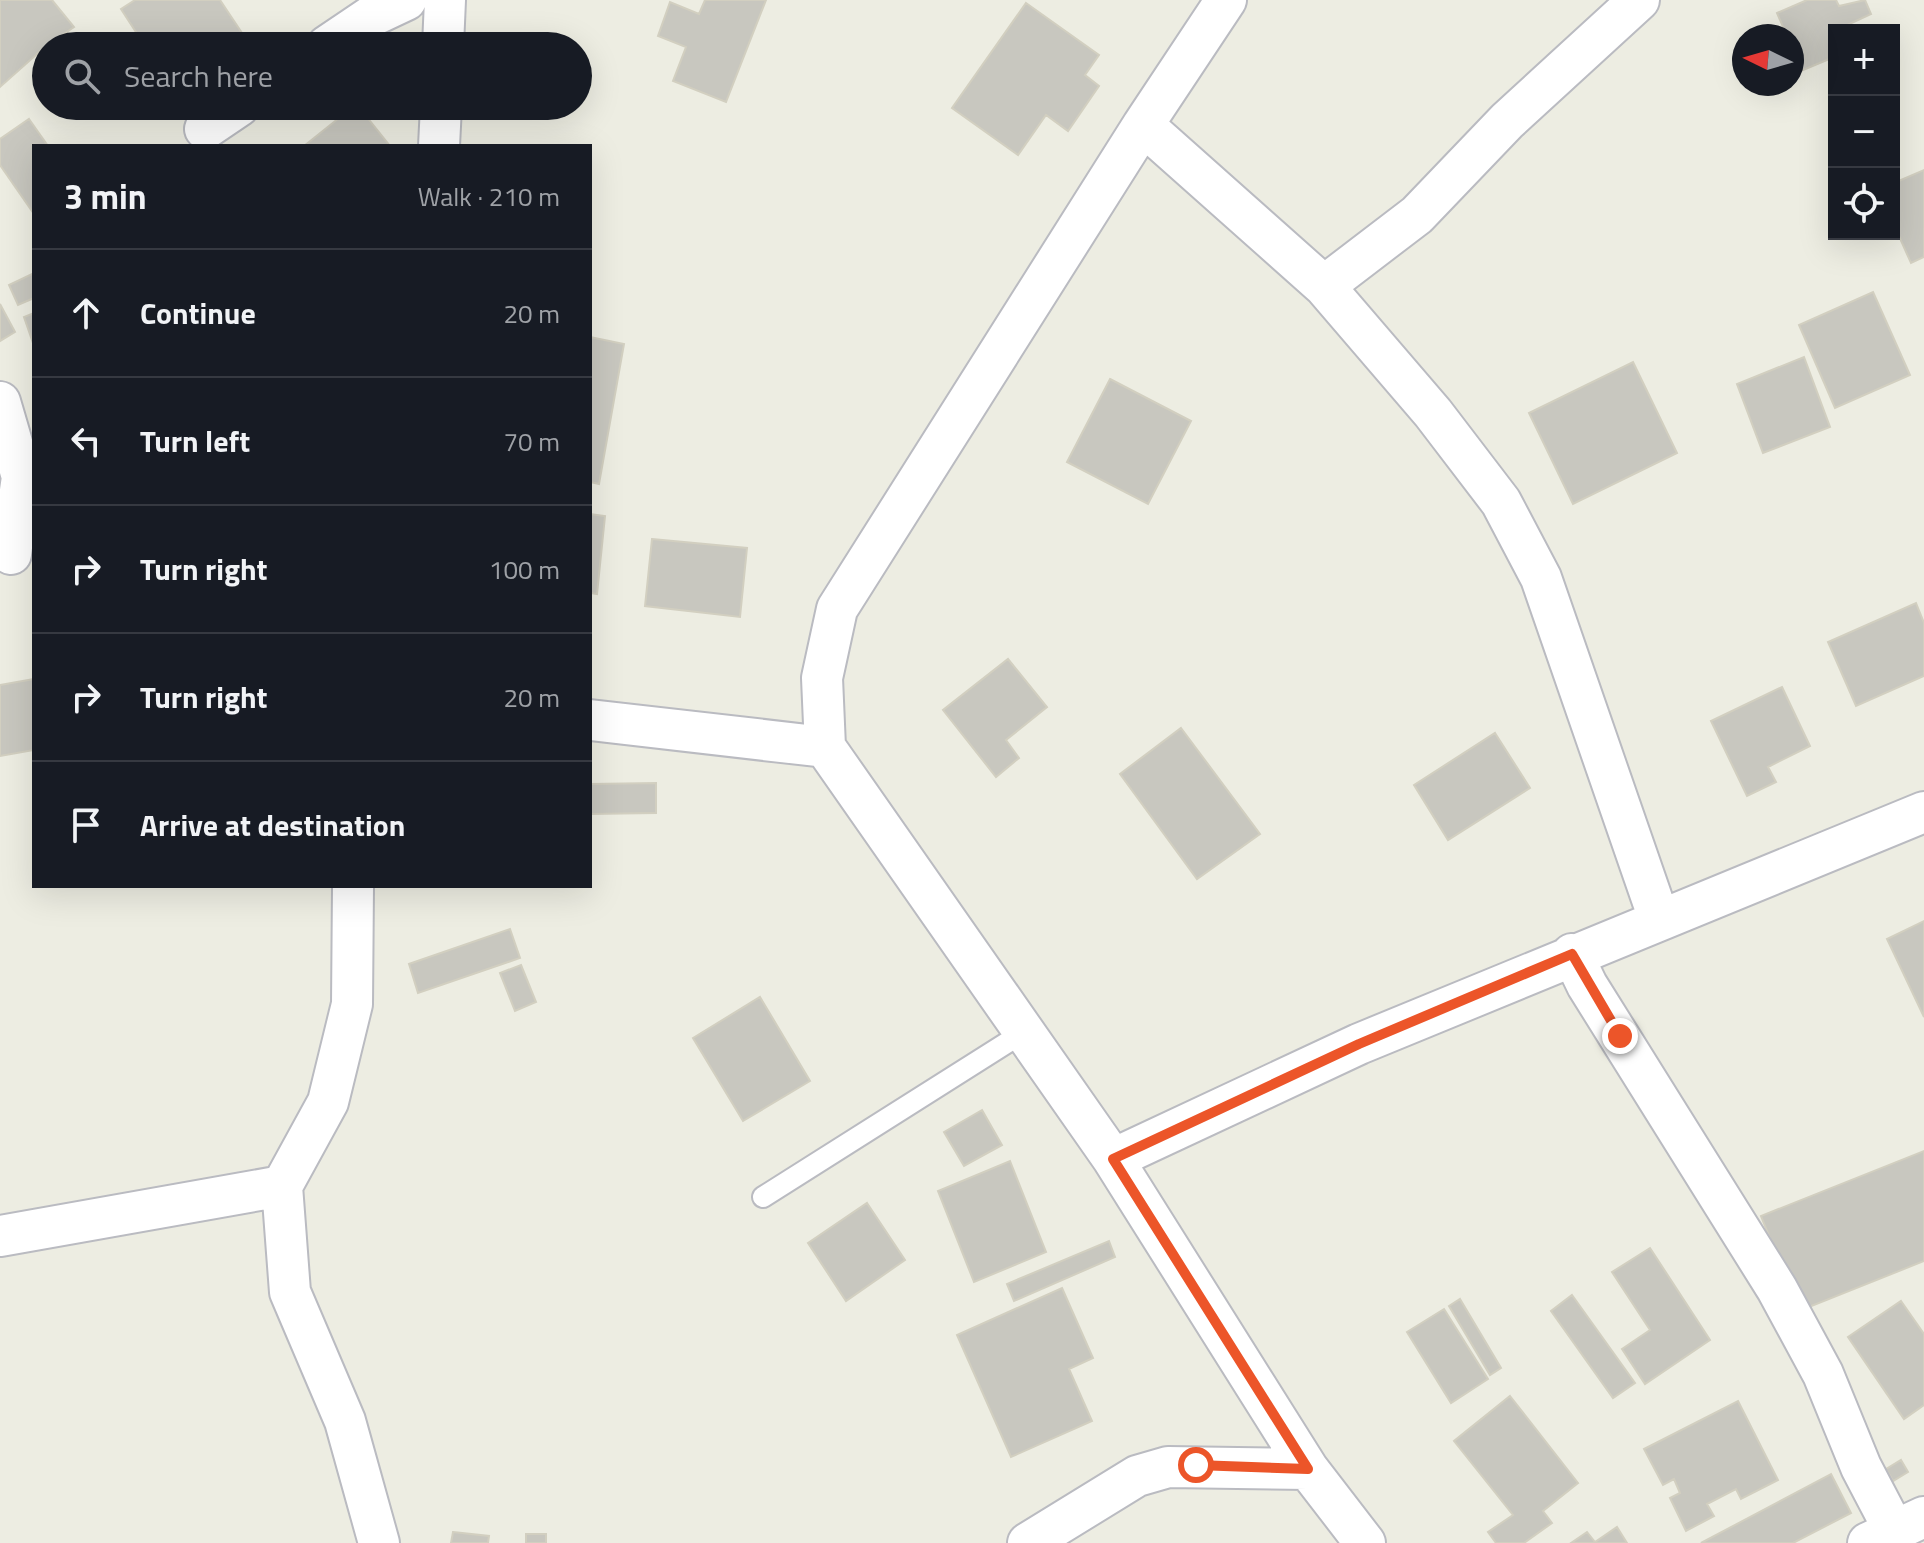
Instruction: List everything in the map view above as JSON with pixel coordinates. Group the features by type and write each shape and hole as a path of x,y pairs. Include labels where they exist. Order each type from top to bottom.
{"street":[{"path":"348,32 370,17 406,0"},
{"path":"444,32 445,0"},
{"path":"1226,0 1143,125 837,609 822,678 825,747 1113,1159 1308,1469 1365,1543"},
{"path":"1324,286 1417,215 1507,121 1639,0"},
{"path":"205,129 218,120"},
{"path":"439,144 440,120"},
{"path":"1143,125 1324,286 1433,413 1501,502 1541,578 1659,919"},
{"path":"0,402 22,477 15,559"},
{"path":"592,720 825,747"},
{"path":"1113,1159 1359,1044 1924,812"},
{"path":"353,888 352,1004 328,1102 282,1186 290,1292 345,1421 379,1543"},
{"path":"1572,954 1587,985 1777,1289 1823,1374 1861,1467 1895,1530"},
{"path":"0,1236 282,1186"},
{"path":"1028,1543 1137,1476 1168,1467 1308,1469"}],"lane":[{"path":"763,1197 1024,1032"}],"building":[{"path":"0,0 52,0 74,27 67,32 32,32 32,58 0,87"},
{"path":"135,0 220,0 241,32 136,32 121,9"},
{"path":"705,0 766,0 726,102 673,81 686,47 658,36 670,2 699,14"},
{"path":"1807,0 1836,0 1839,6 1865,0 1871,14 1849,24 1828,24 1828,60 1804,70 1804,24 1782,24 1777,13"},
{"path":"1026,3 1099,55 1085,75 1099,86 1068,131 1046,115 1018,155 952,108"},
{"path":"29,119 47,144 32,144 32,211 0,165 0,139"},
{"path":"336,120 369,120 388,144 306,144"},
{"path":"1924,170 1924,257 1911,263 1900,238 1900,180"},
{"path":"32,274 32,299 18,305 9,285"},
{"path":"1873,292 1910,375 1835,408 1799,325"},
{"path":"0,304 15,332 0,341"},
{"path":"32,314 32,340 24,317"},
{"path":"592,337 624,344 599,484 592,482"},
{"path":"1804,357 1830,427 1763,453 1737,384"},
{"path":"1633,362 1677,453 1573,504 1529,413"},
{"path":"1110,379 1191,421 1148,504 1067,462"},
{"path":"592,514 605,516 597,594 592,593"},
{"path":"652,539 747,548 740,617 645,606"},
{"path":"1916,603 1924,623 1924,676 1856,706 1828,642"},
{"path":"1008,659 1047,707 1006,740 1019,758 996,777 943,710"},
{"path":"32,679 32,750 0,756 0,685"},
{"path":"1782,687 1810,746 1768,767 1776,782 1747,796 1711,721"},
{"path":"1181,728 1260,834 1197,879 1120,774"},
{"path":"1495,733 1530,788 1448,840 1414,785"},
{"path":"656,783 656,813 592,814 592,784"},
{"path":"1924,921 1924,1017 1887,939"},
{"path":"510,929 520,958 418,993 409,964"},
{"path":"521,965 536,1002 515,1011 500,973"},
{"path":"760,997 810,1081 743,1121 693,1038"},
{"path":"982,1110 1002,1145 964,1166 944,1132"},
{"path":"1924,1151 1924,1261 1799,1311 1761,1216"},
{"path":"1010,1161 1046,1252 974,1282 938,1191"},
{"path":"867,1203 905,1260 846,1301 808,1243"},
{"path":"1109,1241 1115,1257 1014,1301 1007,1284"},
{"path":"1650,1248 1710,1340 1645,1384 1622,1349 1650,1330 1612,1272"},
{"path":"1062,1288 1093,1358 1069,1369 1092,1421 1011,1457 957,1335"},
{"path":"1572,1295 1635,1383 1613,1398 1551,1311"},
{"path":"1460,1299 1501,1368 1490,1375 1449,1306"},
{"path":"1901,1301 1924,1334 1924,1405 1904,1419 1848,1337"},
{"path":"1444,1309 1488,1379 1451,1403 1407,1332"},
{"path":"1510,1396 1578,1483 1543,1511 1552,1523 1524,1543 1496,1543 1488,1532 1513,1515 1454,1441"},
{"path":"1738,1401 1778,1480 1741,1499 1736,1489 1707,1504 1714,1516 1686,1531 1670,1498 1680,1493 1674,1479 1663,1485 1644,1449"},
{"path":"1901,1460 1908,1472 1893,1481 1886,1469"},
{"path":"1831,1474 1851,1513 1793,1543 1701,1543"},
{"path":"1617,1527 1627,1543 1571,1543 1587,1532 1595,1542"},
{"path":"453,1532 489,1536 488,1543 451,1543"},
{"path":"526,1534 546,1534 546,1543 526,1543"}],"route":[{"path":"1196,1465 1308,1469 1113,1159 1359,1044 1572,954 1587,985 1620,1036"}]}
